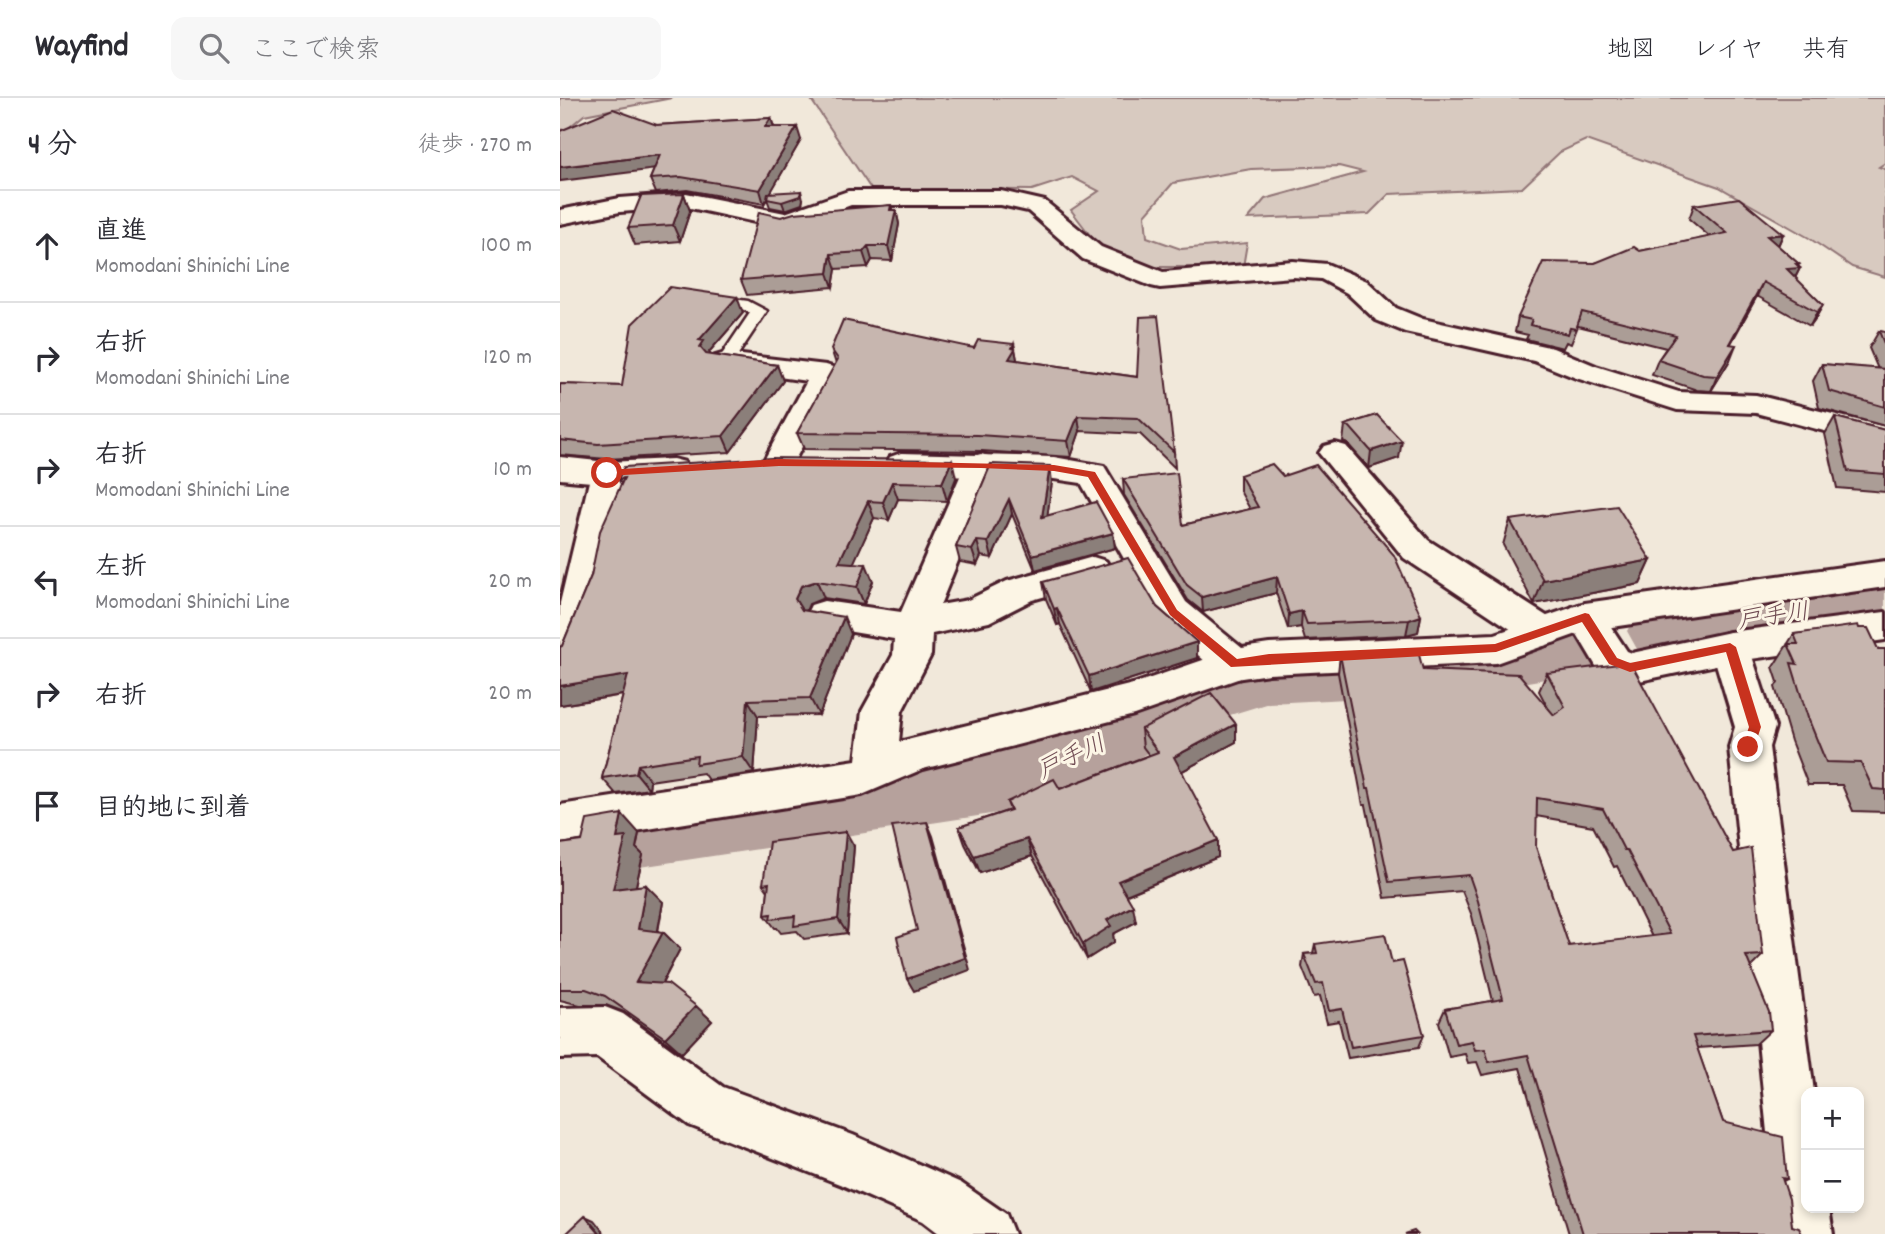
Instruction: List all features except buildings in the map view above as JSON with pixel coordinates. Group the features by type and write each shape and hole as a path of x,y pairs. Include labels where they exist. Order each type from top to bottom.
{"street":[{"path":"560,217 620,205 686,200 787,221 848,198 1001,198 1036,206 1092,253 1160,280 1293,269 1327,272 1357,287 1385,314 1415,326 1543,354 1586,372 1677,401 1756,404 1885,437"},
{"path":"724,362 826,374 766,463 820,463"},
{"path":"1335,453 1416,549 1543,632"},
{"path":"874,464 1054,468 1091,474 1173,612 1235,664"},
{"path":"876,771 882,711 912,655 914,624 981,465"},
{"path":"560,468 607,473 703,468"},
{"path":"560,652 582,593 607,473"},
{"path":"824,615 901,626 914,624 976,612 1020,590 1139,557"},
{"path":"560,824 862,777 915,754 1134,699 1235,664 1269,659 1496,648 1585,617 1885,574"},
{"path":"1585,617 1613,661 1630,668 1730,647 1885,626"},
{"path":"1730,647 1755,727 1748,747 1805,1234"},
{"path":"560,1033 605,1032 707,1107 853,1162 942,1202 986,1234"}],"lane":[{"path":"695,298 743,304 759,311 724,362"}],"shaded area":[{"path":"560,98 672,98 584,115 560,135"},
{"path":"810,98 1885,98 1885,163 1879,167 1885,169 1885,277 1852,267 1809,238 1719,187 1586,140 1560,152 1522,188 1389,194 1369,214 1248,219 1265,199 1363,172 1339,166 1251,169 1173,183 1145,215 1147,237 1181,249 1247,243 1243,267 1147,267 1099,247 1071,210 1099,191 1072,177 1032,190 871,189"}],"waterway":[{"name":"戸手川","path":"1661,631 1885,598"},
{"name":"戸手川","path":"560,844 1044,774 1170,705 1269,675 1465,666 1574,648"}],"route":[{"path":"607,473 779,463 981,465 1054,468 1091,474 1173,612 1235,664 1269,659 1496,648 1585,617 1613,661 1630,668 1730,647 1755,727 1748,747"}]}
